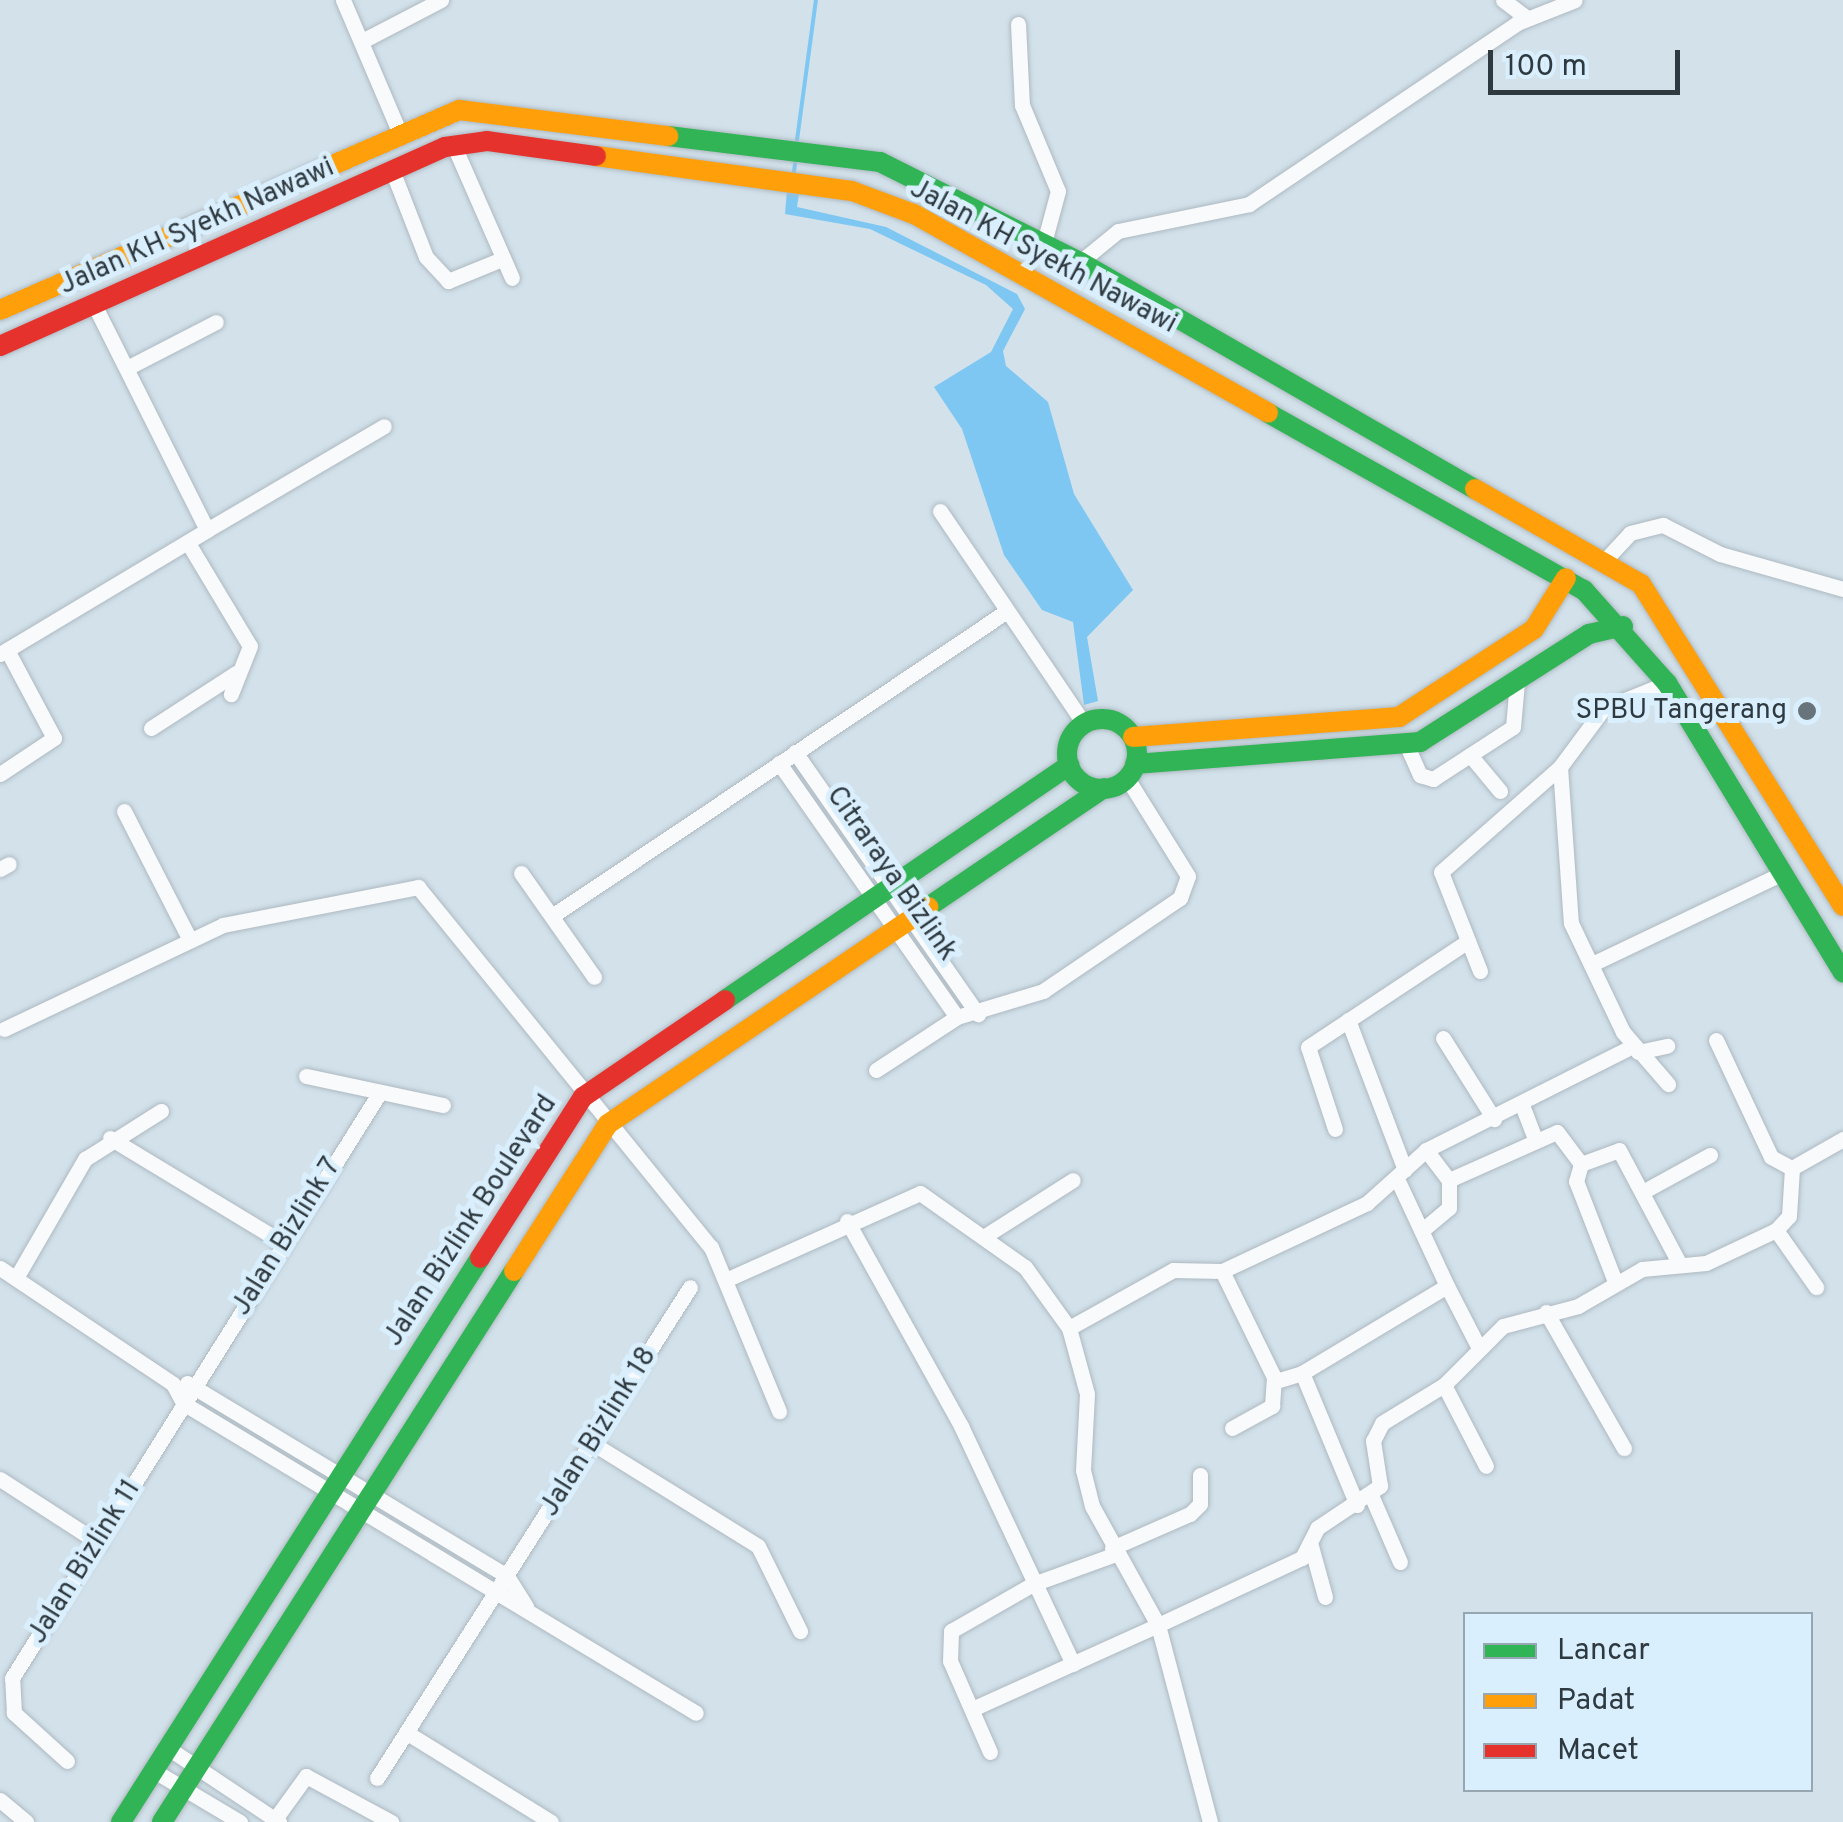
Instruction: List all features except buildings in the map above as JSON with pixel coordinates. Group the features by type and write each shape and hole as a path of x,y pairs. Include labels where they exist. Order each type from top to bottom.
{"main road":[{"name":"Jalan KH Syekh Nawawi","path":"0,310 154,244 399,130 459,110 850,154 908,171 1080,262 1606,559 1655,601 1843,906"},
{"name":"Jalan KH Syekh Nawawi","path":"0,346 392,170 454,146 487,141 814,182 914,214 1566,578 1623,626 1667,682 1843,973"},
{"path":"154,244 166,269"},
{"path":"1104,788 1069,765 1084,724 1111,720 1143,736 1399,717 1534,629 1566,578"},
{"path":"162,1822 368,1506 583,1158 608,1124 1131,771 1407,746 1590,634 1623,626"},
{"path":"1131,771 1143,736"},
{"name":"Jalan Bizlink Boulevard","path":"121,1822 171,1750 340,1476 583,1096 1069,765"},
{"path":"618,1069 640,1100"},
{"path":"554,1141 583,1158"}],"street":[{"path":"343,0 364,40 399,130"},
{"path":"364,40 441,0"},
{"path":"1503,0 1527,18"},
{"path":"1080,262 1118,230 1248,204 1527,18 1575,0"},
{"path":"1018,24 1022,105 1058,191 1044,244"},
{"path":"454,146 512,278"},
{"path":"392,170 426,257 448,281 502,260"},
{"path":"94,304 208,530"},
{"path":"128,368 216,322"},
{"path":"0,774 54,738 4,652 384,426"},
{"path":"940,511 1084,724"},
{"path":"1606,559 1630,532 1663,525 1720,554 1843,589"},
{"path":"188,543 248,639 231,694"},
{"path":"552,916 1007,611"},
{"path":"151,728 240,670"},
{"path":"1407,746 1426,780 1470,755 1513,727 1517,682"},
{"path":"1480,971 1441,872 1560,767 1603,709 1667,682"},
{"name":"Citraraya Bizlink","path":"795,752 881,892"},
{"path":"1470,755 1500,792"},
{"name":"Citraraya Bizlink","path":"779,763 978,1014"},
{"path":"1560,767 1567,911 1636,1049 1668,1084"},
{"path":"876,1070 958,1016 978,1014 1043,991 1188,887 1131,771"},
{"path":"124,810 190,940"},
{"path":"521,873 594,976"},
{"path":"1592,964 1783,873"},
{"path":"1,1027 190,940 402,883 418,886 583,1096 670,1190 730,1278 778,1411"},
{"name":"Citraraya Bizlink","path":"903,923 958,1016"},
{"path":"1336,1129 1306,1054 1348,1020 1468,941"},
{"path":"1348,1020 1402,1177 1426,1227 1447,1286 1478,1348"},
{"path":"1443,1038 1494,1120"},
{"path":"1716,1040 1771,1156 1792,1168"},
{"path":"1069,1328 1173,1270 1222,1272 1402,1177 1426,1150 1636,1049 1667,1046"},
{"path":"306,1076 443,1105"},
{"name":"Jalan Bizlink 7","path":"182,1403 380,1092"},
{"path":"1522,1105 1535,1139"},
{"path":"16,1278 85,1158 110,1138 161,1111"},
{"path":"1449,1180 1535,1139 1560,1132 1581,1164 1576,1181 1616,1284"},
{"path":"110,1138 282,1242"},
{"path":"1792,1168 1843,1139"},
{"path":"1426,1150 1449,1180 1448,1208 1426,1227"},
{"path":"1581,1164 1619,1150 1646,1190 1679,1263"},
{"path":"1646,1190 1710,1155"},
{"path":"1325,1597 1312,1546 1317,1528 1364,1500 1383,1477 1376,1431 1444,1386 1478,1348 1517,1318 1546,1312 1679,1263 1706,1263 1776,1230 1789,1216 1792,1168"},
{"path":"985,1236 1074,1180"},
{"path":"730,1278 847,1220 920,1194 985,1236 1025,1268 1069,1328 1087,1394 1082,1470 1114,1551 1158,1625 1210,1822"},
{"path":"847,1220 961,1426 1073,1664"},
{"path":"1776,1230 1816,1287"},
{"path":"0,1268 172,1384 182,1403 330,1496 368,1506 508,1576 526,1606"},
{"path":"1222,1272 1281,1384 1447,1286"},
{"name":"Jalan Bizlink 18","path":"377,1778 409,1734 690,1287"},
{"path":"1546,1312 1624,1448"},
{"path":"1302,1373 1364,1500 1400,1562"},
{"path":"1232,1428 1272,1406 1274,1377"},
{"path":"172,1384 194,1383 340,1476 368,1506 495,1597 526,1606 696,1713"},
{"path":"1444,1386 1486,1466"},
{"name":"Jalan Bizlink 11","path":"67,1761 14,1713 6,1675 99,1543 182,1403"},
{"path":"592,1443 750,1539 800,1631"},
{"path":"990,1752 948,1638 1033,1584 1190,1514 1200,1504 1200,1475"},
{"path":"0,1480 99,1543"},
{"path":"976,1707 1158,1625 1312,1546"},
{"path":"409,1734 552,1822"},
{"path":"171,1750 277,1821 306,1776 390,1822"},
{"path":"156,1772 240,1822"},
{"path":"0,1800 26,1822"}],"water":[{"path":"787,190 799,193 797,207 886,227 1017,294 1025,309 1003,351 1006,366 1048,402 1074,494 1133,590 1087,637 1098,701 1084,705 1073,622 1042,610 1004,555 962,429 934,387 991,352 1013,309 986,285 870,229 785,214"}],"waterway":[{"path":"797,140 816,0"},
{"path":"794,172 796,156"}],"traffic: fast":[{"path":"668,136 880,162 1080,262 1475,489"},
{"path":"1268,413 1584,590 1667,683 1843,973"},
{"path":"1135,764 1420,742 1589,634 1623,626"},
{"path":"1102,719 1126,730 1137,754 1126,778 1102,789 1078,778 1067,754 1078,730 1102,719"},
{"path":"725,1000 1069,765"},
{"path":"928,907 1104,788"},
{"path":"121,1822 480,1258"},
{"path":"162,1822 514,1271"}],"traffic: slow":[{"path":"0,310 459,110 668,136"},
{"path":"596,156 852,191 914,214 1268,413"},
{"path":"1475,489 1641,584 1843,906"},
{"path":"1133,737 1399,717 1534,629 1566,578"},
{"path":"514,1271 608,1124 928,907"}],"traffic: jam":[{"path":"0,346 445,147 487,141 596,156"},
{"path":"480,1258 583,1097 725,1000"}],"place":[{"name":"SPBU Tangerang","path":"1807,711"}]}
